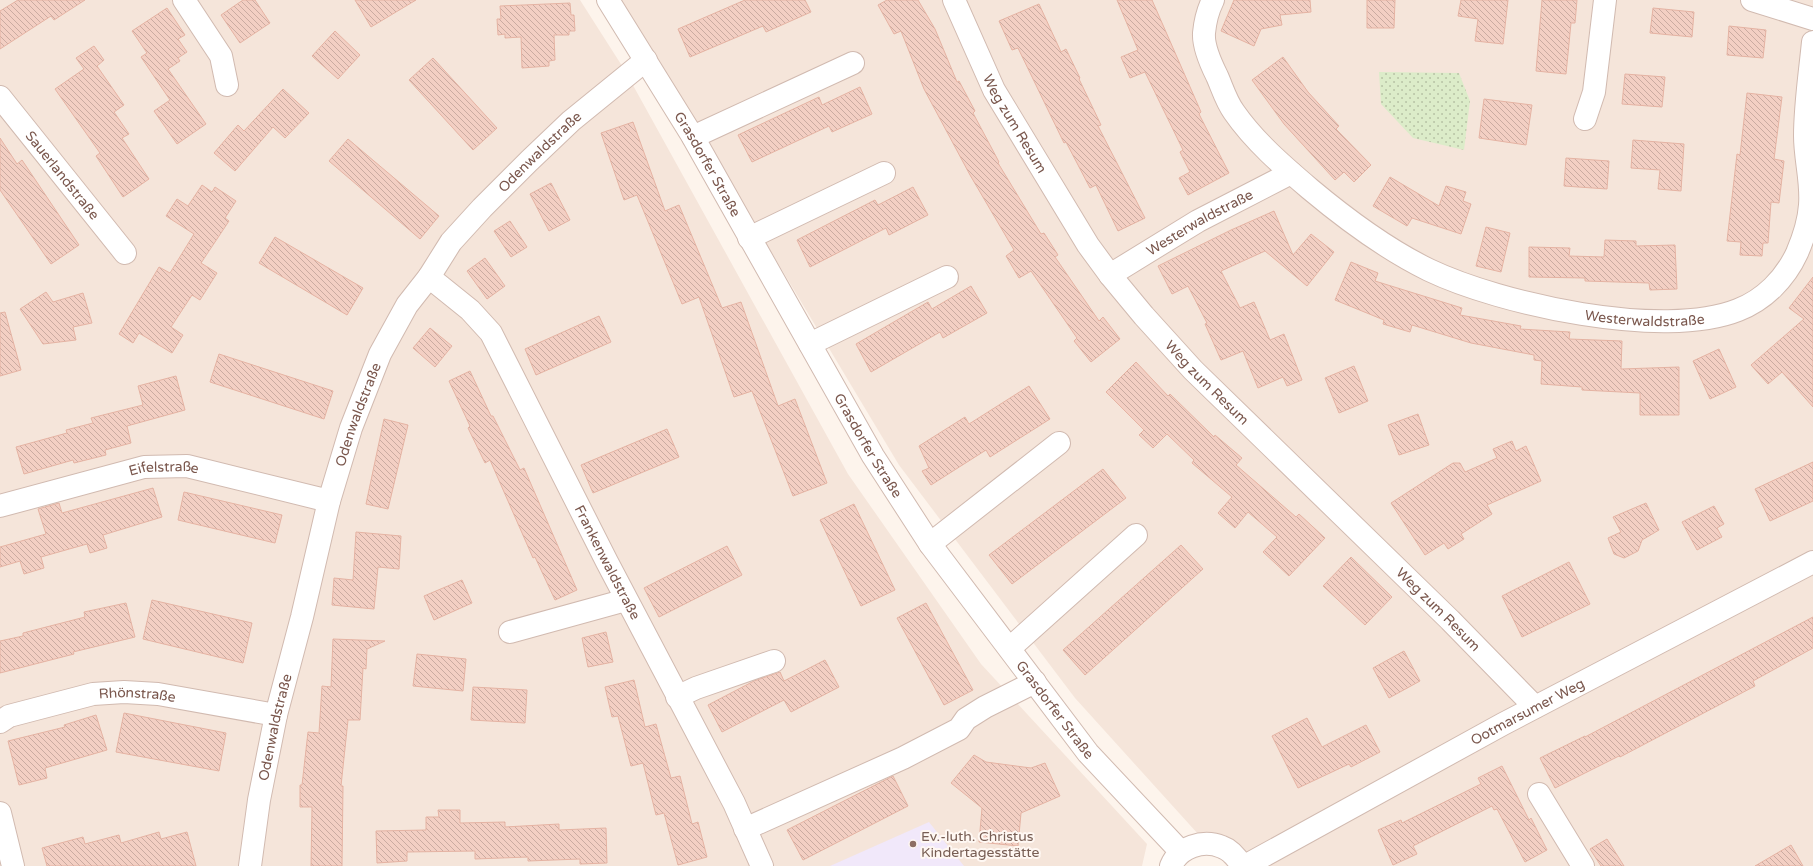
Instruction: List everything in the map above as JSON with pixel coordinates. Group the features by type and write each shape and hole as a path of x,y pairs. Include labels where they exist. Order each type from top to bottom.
{"street":[{"path":"184,0 221,56 227,85"},
{"name":"Grasdorfer Straße","path":"608,0 693,137 873,456 930,544 1088,753 1176,859"},
{"name":"Weg zum Resum","path":"954,0 994,90 1088,244 1110,275 1144,316 1193,370 1450,620 1535,707"},
{"name":"Westerwaldstraße","path":"1213,0 1208,11 1204,36 1212,64 1232,110 1258,141 1291,173 1355,224 1396,252 1429,270 1472,288 1560,311 1644,320 1710,318 1737,311 1758,300 1772,289 1797,254 1806,228 1810,205 1805,136 1813,42"},
{"path":"1586,119 1594,92 1605,0"},
{"path":"1752,0 1813,19"},
{"name":"Odenwaldstraße","path":"250,866 259,800 276,715 302,617 329,500 351,428 380,354 407,305 429,277 451,242 518,171 571,121 646,60"},
{"path":"693,137 853,63"},
{"name":"Sauerlandstraße","path":"0,97 125,253"},
{"path":"750,238 884,173"},
{"name":"Westerwaldstraße","path":"1110,275 1198,221 1291,173"},
{"name":"Frankenwaldstraße","path":"429,277 470,310 491,334 626,600 734,803 745,829 756,865"},
{"path":"810,344 947,277"},
{"path":"930,544 1059,443"},
{"name":"Eifelstraße","path":"0,506 144,467 187,466 329,500"},
{"path":"1010,648 1136,535"},
{"name":"Ootmarsumer Weg","path":"1176,859 1194,845 1209,844 1223,847 1235,855 1244,866 1535,707 1813,562"},
{"path":"510,632 626,600"},
{"path":"677,697 696,688 774,661"},
{"path":"745,829 903,758 959,729 966,718 985,707 1035,682"},
{"name":"Rhönstraße","path":"0,722 9,716 93,694 124,692 158,694 276,715"},
{"path":"1539,794 1583,866"},
{"path":"0,813 13,866"}],"shaded area":[{"path":"0,0 580,0 624,69 848,474 981,664 1147,844 1142,866 0,866"},
{"path":"620,0 1813,0 1813,866 1227,866 1075,698 899,465"},
{"name":"Ev.-luth. Christus Kindertagesstätte","path":"929,822 964,866 830,866"}],"green space":[{"path":"1379,72 1459,73 1470,101 1464,150 1413,138 1381,104"}],"building":[{"path":"18,0 85,0 54,20 51,16 0,49 0,11"},
{"path":"243,0 255,0 270,23 240,43 221,15"},
{"path":"355,0 416,0 371,27"},
{"path":"745,0 805,0 811,12 766,32 763,26 690,57 678,29"},
{"path":"887,0 918,0 935,29 957,82 959,81 975,111 973,113 999,162 998,163 1041,234 1044,233 1058,255 1055,257 1099,321 1103,317 1120,339 1091,362 1074,341 1077,338 1031,271 1019,278 1006,256 1014,250 970,175 924,89 901,31 894,34 878,5"},
{"path":"1117,0 1152,0 1201,112 1199,114 1229,173 1188,195 1179,178 1190,172 1180,152 1183,150 1145,72 1130,78 1121,57 1138,50"},
{"path":"1234,0 1310,0 1311,12 1280,15 1282,25 1261,29 1254,46 1221,31"},
{"path":"1367,0 1395,0 1394,28 1367,28"},
{"path":"1461,0 1508,0 1503,44 1475,41 1478,19 1458,16"},
{"path":"1542,0 1577,0 1575,23 1571,23 1566,74 1536,71"},
{"path":"570,3 571,15 574,15 575,31 569,31 569,35 554,35 555,60 549,61 549,66 522,68 521,37 505,38 505,34 498,35 497,19 501,19 500,6"},
{"path":"1039,4 1061,52 1066,49 1101,125 1098,126 1145,218 1118,231 1096,185 1090,188 1066,142 1064,143 1018,48 1012,50 999,21"},
{"path":"167,8 185,35 178,39 187,52 178,58 180,61 168,69 206,124 177,144 154,111 170,100 141,57 147,53 132,31"},
{"path":"1653,8 1694,12 1692,37 1650,33"},
{"path":"1729,26 1766,30 1763,58 1727,55"},
{"path":"335,31 360,55 338,79 312,56"},
{"path":"94,46 104,60 97,66 124,105 114,112 129,134 122,138 149,179 123,197 96,156 100,153 55,89 84,69 76,58"},
{"path":"1283,57 1308,92 1339,126 1336,129 1371,165 1354,182 1344,172 1335,180 1284,124 1252,80"},
{"path":"433,58 497,128 473,150 409,80"},
{"path":"1625,74 1665,77 1662,107 1622,104"},
{"path":"860,87 872,114 832,132 829,126 752,162 738,135 819,97 822,105"},
{"path":"283,89 309,113 285,138 273,127 235,171 214,153 238,125 244,131"},
{"path":"1747,93 1782,97 1774,159 1784,161 1779,203 1771,202 1768,243 1763,243 1762,256 1740,255 1741,242 1727,241 1737,154 1740,155"},
{"path":"1484,99 1532,105 1526,145 1479,138"},
{"path":"633,122 665,211 679,205 722,308 741,302 778,406 795,399 827,483 793,496 752,391 734,397 699,297 682,304 637,195 624,200 601,133"},
{"path":"0,138 17,164 22,160 79,245 51,264 0,190"},
{"path":"348,139 439,216 420,239 329,161"},
{"path":"1633,140 1684,144 1681,191 1658,189 1660,170 1631,168"},
{"path":"1566,158 1609,161 1607,189 1564,186"},
{"path":"1390,177 1439,206 1446,186 1466,192 1463,201 1471,204 1461,234 1412,218 1407,226 1373,206"},
{"path":"551,183 570,220 549,231 530,194"},
{"path":"202,185 212,192 215,187 236,201 225,218 229,221 201,263 217,273 200,300 192,295 171,327 183,335 172,353 139,333 133,343 119,334 159,267 170,273 194,234 166,216 177,199 188,206"},
{"path":"913,187 928,215 889,235 886,228 810,267 797,240 875,200 878,205"},
{"path":"1274,211 1293,255 1311,234 1334,252 1307,286 1265,251 1221,271 1240,308 1254,302 1270,340 1284,334 1302,380 1287,386 1283,377 1258,388 1243,351 1221,360 1205,324 1207,323 1188,286 1172,294 1158,266 1231,230"},
{"path":"510,221 527,247 511,257 494,231"},
{"path":"1486,227 1510,233 1501,272 1476,266"},
{"path":"275,237 363,288 347,315 259,263"},
{"path":"1605,240 1636,241 1636,246 1675,245 1677,289 1650,290 1649,283 1585,281 1585,278 1529,277 1529,247 1570,248 1569,256 1604,257"},
{"path":"485,258 505,286 487,299 467,271"},
{"path":"1351,262 1378,273 1375,281 1462,308 1460,315 1521,326 1520,329 1570,332 1569,339 1622,341 1621,369 1679,367 1679,415 1640,415 1640,393 1582,390 1582,387 1541,384 1542,361 1534,360 1534,355 1471,343 1412,325 1410,332 1383,324 1384,320 1335,300"},
{"path":"1813,277 1813,407 1782,372 1768,384 1751,365 1804,319 1789,308"},
{"path":"971,286 987,313 943,338 940,332 871,372 856,344 928,302 932,309"},
{"path":"46,292 53,302 83,293 92,323 73,327 76,340 43,344 20,309"},
{"path":"5,312 21,370 0,376 0,313"},
{"path":"599,316 611,342 536,375 525,349"},
{"path":"430,328 452,346 435,367 413,348"},
{"path":"1719,349 1736,387 1710,399 1693,361"},
{"path":"219,354 333,391 324,419 210,382"},
{"path":"1136,362 1168,396 1170,394 1214,437 1215,435 1242,458 1236,465 1296,517 1299,514 1325,538 1289,576 1263,552 1277,537 1248,512 1235,528 1218,513 1232,497 1192,463 1194,460 1167,434 1153,448 1139,435 1144,430 1106,392"},
{"path":"1354,366 1368,401 1339,413 1325,378"},
{"path":"470,371 491,416 493,416 520,470 524,468 577,590 555,600 535,557 533,558 490,460 485,463 468,428 470,426 449,381"},
{"path":"176,376 185,410 127,426 131,443 105,450 106,455 74,463 73,460 24,474 16,447 67,433 66,430 93,423 91,418 143,405 138,386"},
{"path":"1029,386 1050,419 990,457 986,450 931,485 922,471 929,468 919,446 965,417 969,424"},
{"path":"1418,414 1429,445 1399,455 1388,425"},
{"path":"384,419 408,425 388,509 366,504"},
{"path":"667,429 679,457 593,493 581,465"},
{"path":"1512,441 1516,451 1526,446 1541,481 1487,505 1492,514 1461,534 1464,539 1448,549 1444,543 1425,555 1391,503 1453,463 1460,463 1465,472 1497,458 1493,449"},
{"path":"1813,462 1813,501 1770,521 1755,489"},
{"path":"1103,469 1126,498 1012,584 989,555"},
{"path":"153,488 162,517 103,535 107,548 90,553 87,544 41,557 44,568 24,574 20,561 0,567 0,547 46,534 38,509 59,503 62,513"},
{"path":"184,492 282,515 275,543 178,520"},
{"path":"1646,503 1659,530 1642,540 1638,551 1624,558 1614,554 1608,538 1621,532 1613,517"},
{"path":"854,504 895,590 861,606 820,520"},
{"path":"1714,506 1724,524 1717,528 1722,537 1697,550 1682,522"},
{"path":"356,532 401,536 399,569 378,567 374,609 332,605 334,578 353,580"},
{"path":"1181,545 1203,569 1085,675 1063,650"},
{"path":"727,546 742,575 659,617 644,588"},
{"path":"1351,557 1392,597 1365,625 1323,586"},
{"path":"1569,562 1590,604 1522,637 1502,596"},
{"path":"462,580 472,603 434,620 424,596"},
{"path":"152,600 252,623 243,663 143,639"},
{"path":"126,603 135,637 73,652 74,654 0,673 0,641 23,636 23,633 85,617 84,612"},
{"path":"926,603 973,690 944,705 897,618"},
{"path":"1813,617 1813,648 1753,681 1755,686 1620,757 1619,756 1555,788 1540,758 1585,737"},
{"path":"606,632 613,662 588,667 582,638"},
{"path":"333,639 385,641 367,649 366,669 363,668 360,720 348,720 341,786 343,786 342,866 311,866 312,807 300,807 300,785 302,785 308,732 319,733 322,686 331,687"},
{"path":"1404,651 1420,681 1389,698 1373,668"},
{"path":"417,654 466,659 463,691 413,686"},
{"path":"825,660 839,687 791,712 784,700 722,732 708,705 754,681 780,672 784,681"},
{"path":"634,680 645,727 656,724 671,778 680,776 692,824 698,822 707,857 678,865 664,813 656,815 643,763 631,766 618,716 612,717 605,687"},
{"path":"473,687 527,690 525,723 471,720"},
{"path":"124,713 226,733 219,771 116,752"},
{"path":"96,715 107,750 45,768 47,778 19,785 8,741 65,727 64,725"},
{"path":"1307,718 1322,747 1366,725 1380,752 1351,767 1349,764 1298,788 1272,736"},
{"path":"974,755 986,762 1031,768 1045,763 1060,796 1021,813 1018,846 979,842 982,808 951,783"},
{"path":"1502,766 1529,820 1531,818 1547,850 1525,862 1497,809 1494,810 1492,806 1413,846 1417,854 1393,865 1378,830 1401,820 1402,823 1481,784 1478,778"},
{"path":"893,776 908,806 803,860 787,830"},
{"path":"438,810 460,810 460,823 505,822 505,827 559,824 559,830 606,828 607,863 580,864 580,859 528,861 528,857 475,859 475,851 407,852 407,861 377,863 376,831 426,830 426,817 439,817"},
{"path":"159,832 161,839 187,832 196,866 47,866 42,848 83,837 85,844 119,835 121,843"},
{"path":"1607,839 1624,866 1601,866 1590,849"},
{"path":"1791,845 1803,866 1755,866"}],"place":[{"name":"Ev.-luth. Christus Kindertagesstätte","path":"913,844"}]}
